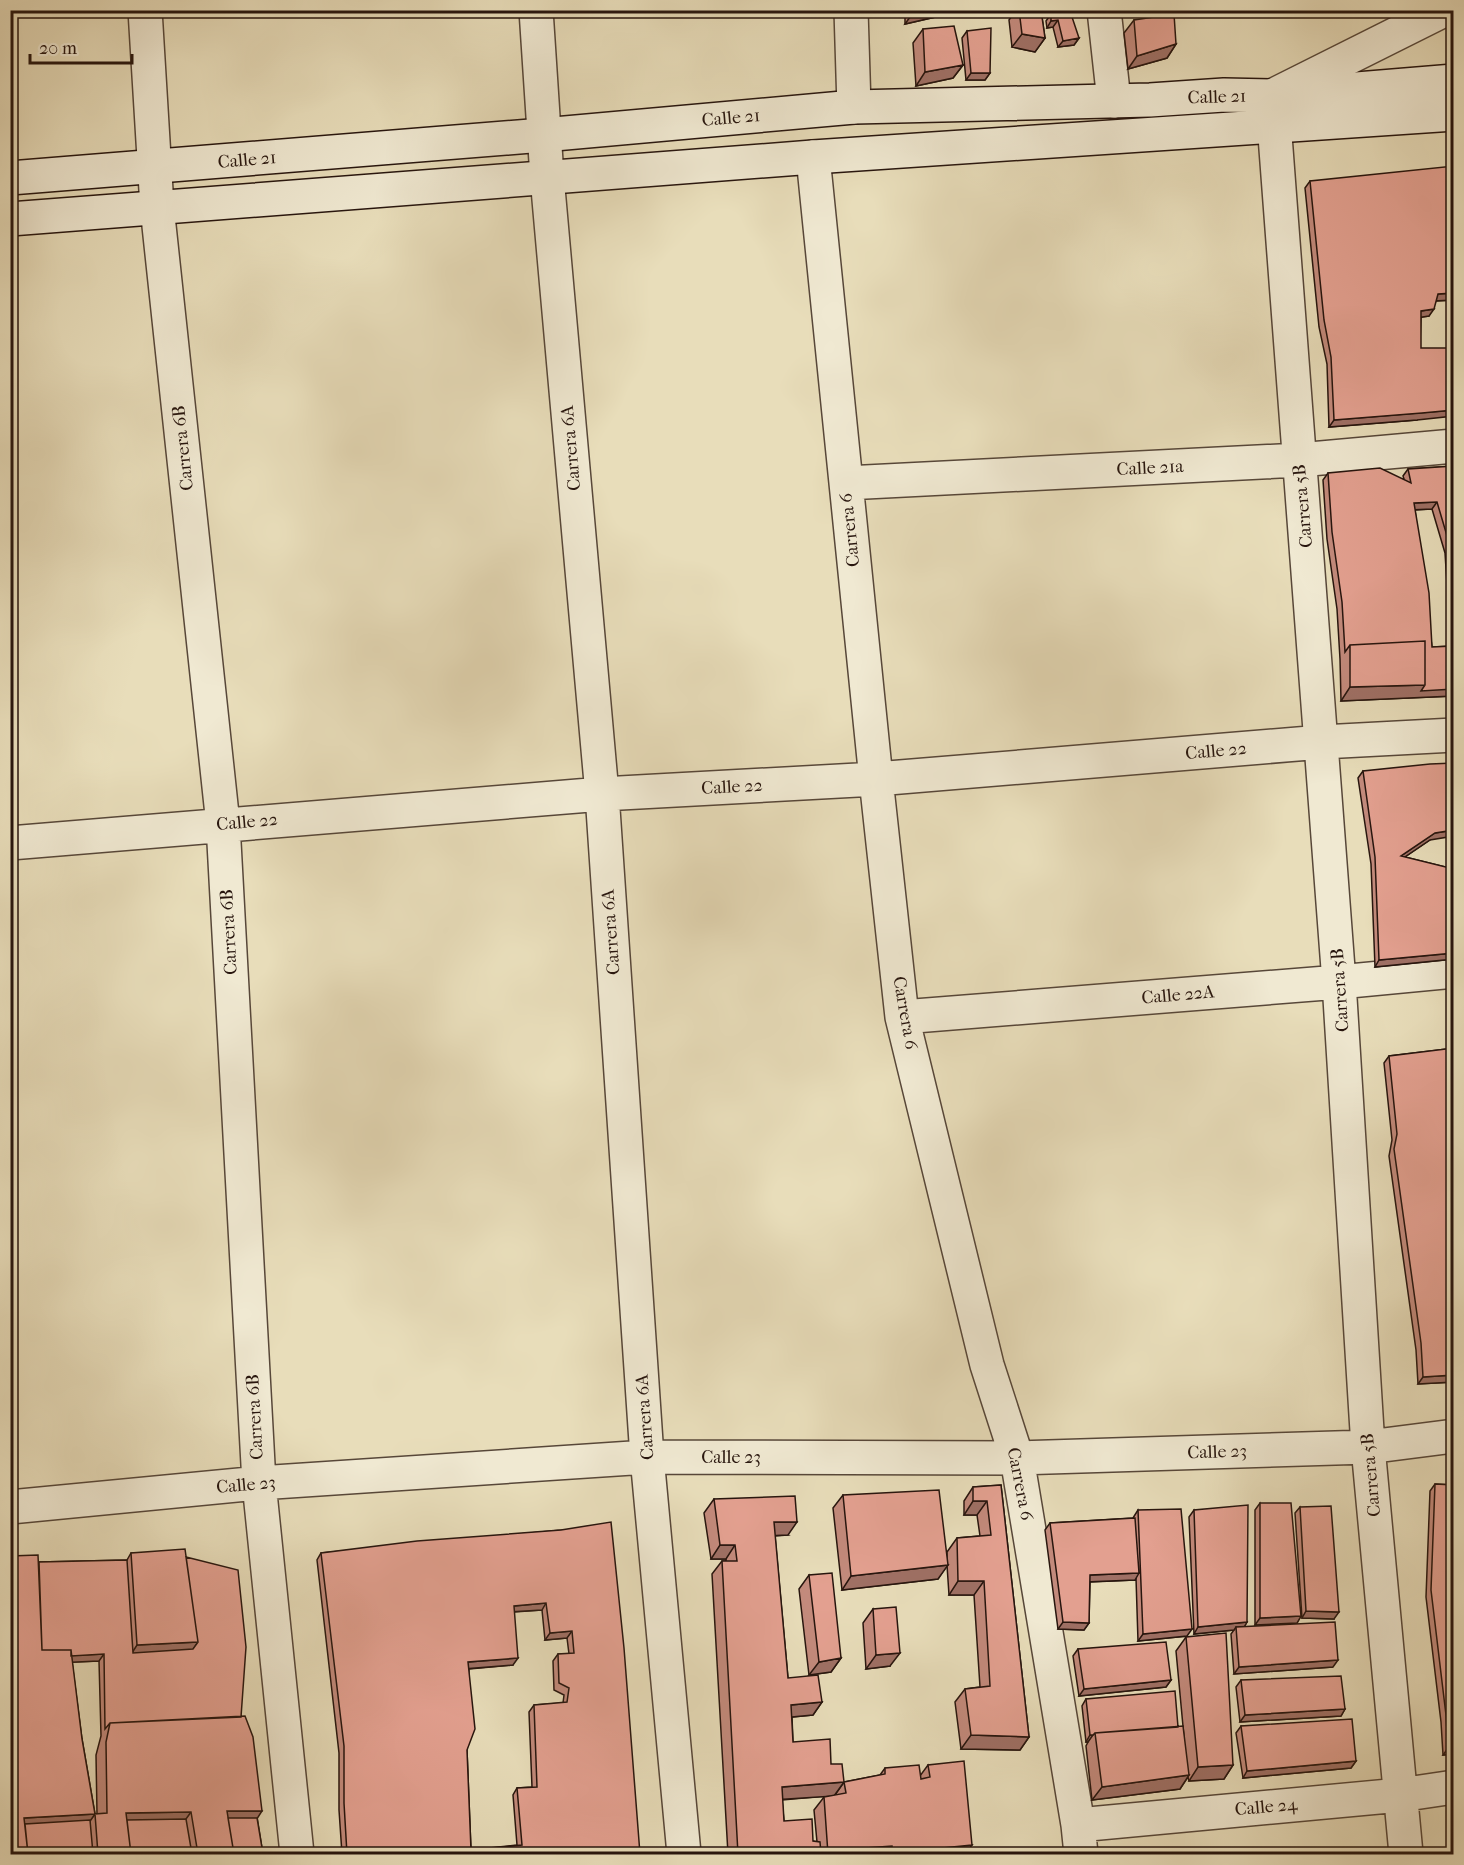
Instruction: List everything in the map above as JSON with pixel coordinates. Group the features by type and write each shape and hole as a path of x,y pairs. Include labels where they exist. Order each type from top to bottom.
{"street":[{"name":"Carrera 6B","path":"145,10 157,207 223,824 259,1483 297,1854"},
{"name":"Carrera 6A","path":"536,10 543,135 602,794 647,1457 684,1854"},
{"path":"851,10 854,107"},
{"path":"1104,10 1114,101"},
{"path":"1273,111 1444,10"},
{"name":"Calle 21","path":"10,219 813,157 1273,111 1454,81"},
{"name":"Calle 21","path":"10,178 543,135 854,107 1114,101 1224,95 1273,111 1454,114"},
{"name":"Carrera 5B","path":"1273,111 1340,982 1368,1447 1406,1854"},
{"name":"Carrera 6","path":"813,157 902,1017 987,1365 1017,1458 1079,1840"},
{"name":"Calle 21a","path":"846,483 1299,460 1454,446"},
{"name":"Calle 22","path":"10,843 602,794 876,779 1322,742 1454,735"},
{"name":"Calle 22A","path":"902,1017 1454,971"},
{"name":"Calle 23","path":"10,1507 259,1483 647,1457 1017,1458 1368,1447 1454,1436"},
{"name":"Calle 24","path":"1079,1840 1454,1788"}],"green space":[{"path":"1057,1848 1058,1854 997,1854"}],"building":[{"path":"910,10 937,10 910,17"},
{"path":"1019,10 1041,10 1045,38 1022,34"},
{"path":"1051,14 1071,14 1079,38 1063,41 1058,20 1051,21"},
{"path":"1174,14 1176,44 1137,56 1134,20"},
{"path":"954,26 963,65 925,72 923,29"},
{"path":"991,28 990,73 971,73 967,31"},
{"path":"1454,166 1454,293 1438,294 1434,309 1421,311 1421,348 1454,348 1454,410 1334,420 1331,357 1324,320 1310,181"},
{"path":"1454,466 1454,601 1450,546 1437,502 1414,503 1429,593 1432,647 1454,646 1454,689 1421,691 1425,685 1425,641 1350,645 1345,652 1328,473 1380,468 1411,483 1408,469"},
{"path":"1425,641 1425,685 1350,687 1350,645"},
{"path":"1454,763 1454,830 1435,833 1401,856 1454,869 1454,953 1379,960 1375,857 1363,771"},
{"path":"1454,1048 1454,1375 1423,1377 1421,1343 1394,1149 1397,1134 1389,1056"},
{"path":"1435,1484 1454,1485 1454,1748 1448,1748 1431,1590"},
{"path":"1001,1485 1029,1737 971,1735 965,1689 990,1686 984,1581 958,1581 957,1538 991,1535 987,1501 973,1501 973,1487"},
{"path":"939,1490 948,1565 851,1576 843,1495"},
{"path":"795,1496 797,1522 774,1522 788,1678 818,1675 822,1702 791,1705 793,1742 830,1739 831,1764 842,1764 844,1782 782,1787 784,1821 812,1819 813,1841 820,1842 821,1854 738,1854 722,1561 737,1561 735,1545 720,1545 714,1499"},
{"path":"1260,1503 1291,1503 1301,1616 1260,1618"},
{"path":"1248,1505 1247,1622 1198,1627 1194,1510"},
{"path":"1331,1506 1339,1612 1306,1611 1300,1507"},
{"path":"1181,1509 1192,1629 1143,1634 1138,1510"},
{"path":"1135,1518 1139,1573 1090,1575 1089,1623 1063,1622 1050,1523"},
{"path":"611,1522 624,1648 640,1854 347,1854 344,1746 321,1553 417,1541 561,1530","holes":["546,1603 550,1633 572,1631 574,1653 558,1654 559,1683 569,1688 567,1702 534,1705 537,1787 517,1788 522,1845 471,1850 467,1750 475,1729 468,1662 518,1658 514,1606"]},
{"path":"185,1549 198,1642 137,1645 131,1553"},
{"path":"38,1555 42,1650 71,1650 82,1739 95,1814 24,1818 28,1854 10,1854 10,1556"},
{"path":"186,1557 238,1570 246,1647 241,1717 110,1723 105,1729 104,1654 71,1656 71,1650 42,1650 39,1562 127,1560 133,1653 193,1649 198,1642"},
{"path":"832,1573 841,1658 819,1662 809,1575"},
{"path":"896,1607 900,1653 876,1655 873,1609"},
{"path":"1335,1622 1338,1660 1239,1667 1236,1627"},
{"path":"1226,1633 1233,1765 1198,1767 1186,1637"},
{"path":"1166,1642 1171,1680 1084,1689 1078,1649"},
{"path":"1341,1676 1345,1709 1245,1715 1241,1680"},
{"path":"1175,1691 1178,1727 1090,1735 1086,1699"},
{"path":"245,1716 253,1737 262,1811 227,1811 234,1854 198,1854 191,1812 126,1813 131,1854 98,1854 95,1814 107,1813 106,1742 110,1723"},
{"path":"1352,1719 1356,1761 1247,1771 1241,1726"},
{"path":"1183,1726 1189,1775 1102,1787 1095,1733"},
{"path":"964,1761 972,1845 893,1853 892,1846 852,1849 853,1854 828,1854 824,1797 846,1793 844,1782 885,1774 885,1768 919,1765 921,1779 930,1777 928,1765"},
{"path":"228,1818 257,1818 263,1854 234,1854"},
{"path":"186,1819 192,1854 131,1854 127,1820"},
{"path":"90,1820 93,1854 28,1854 25,1824"}]}
